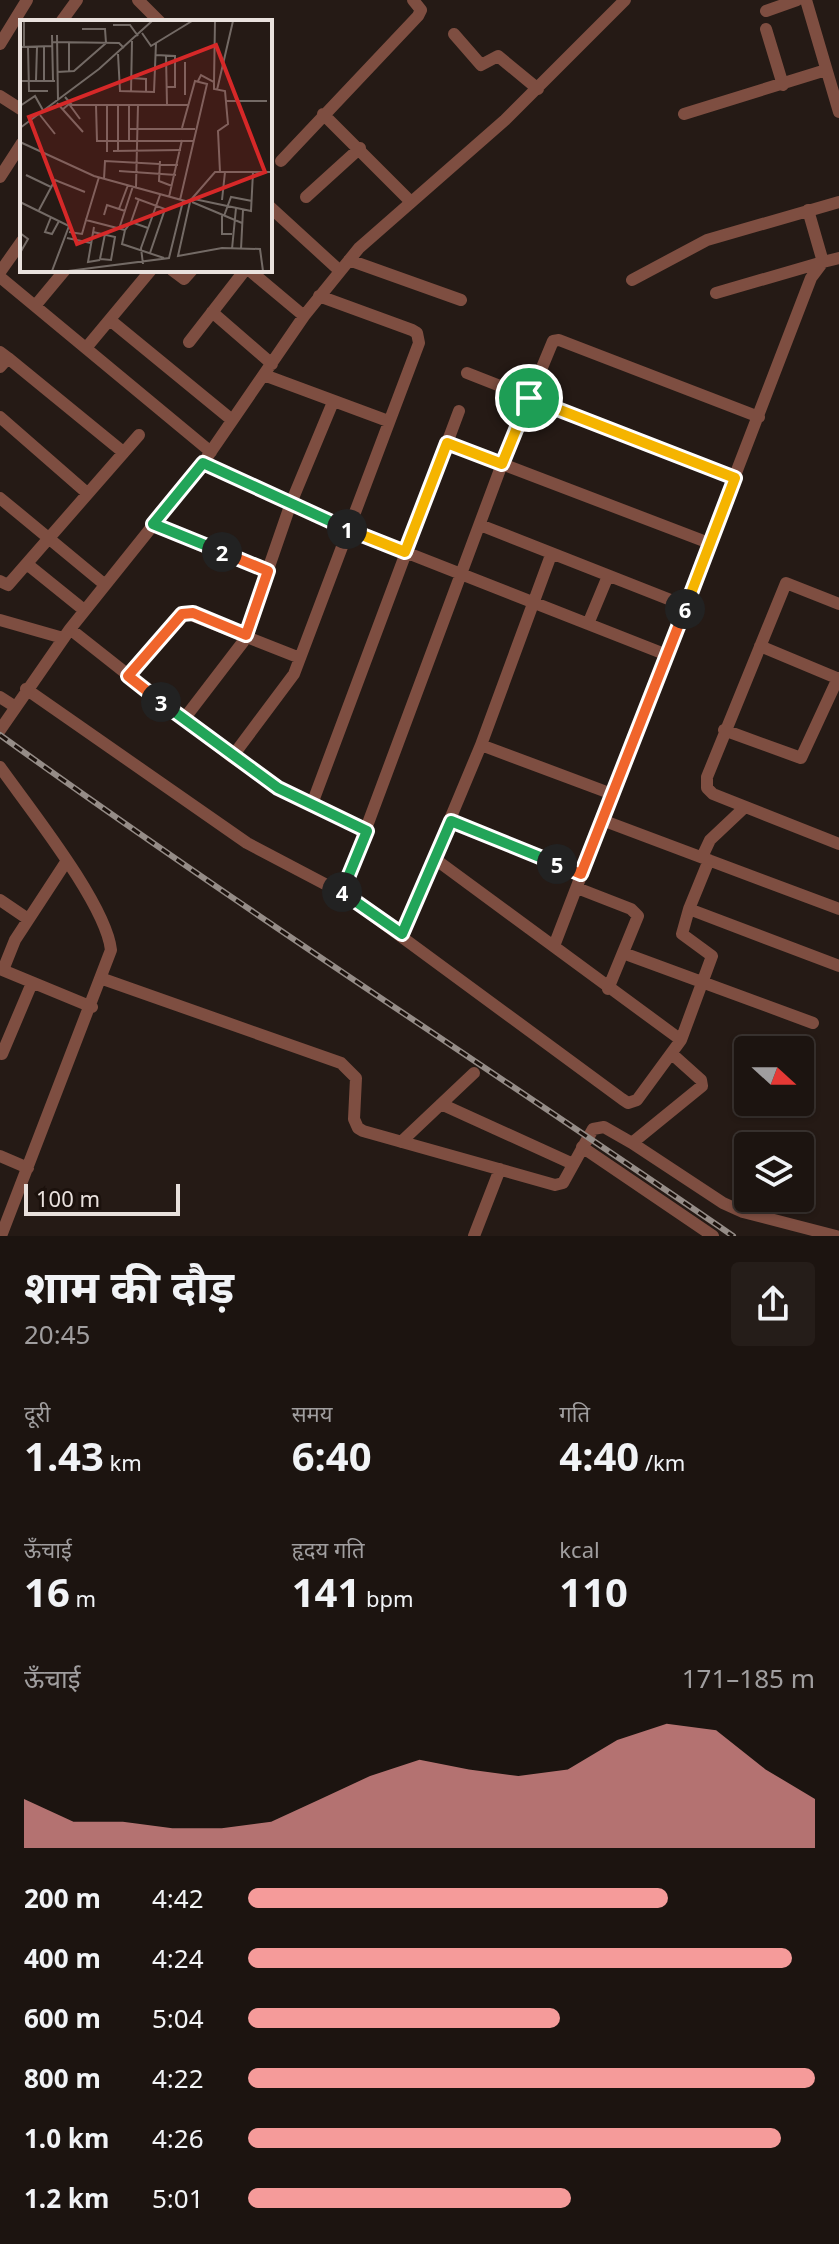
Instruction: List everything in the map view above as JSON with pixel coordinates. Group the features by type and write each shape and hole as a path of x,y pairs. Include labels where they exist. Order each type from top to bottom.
{"street":[{"path":"0,44 27,0"},
{"path":"62,20 77,0"},
{"path":"138,0 158,20"},
{"path":"281,161 418,16 421,10 413,0"},
{"path":"0,730 66,633 203,463 304,316 349,260 376,230 538,89 625,0"},
{"path":"766,11 797,0"},
{"path":"806,0 838,106"},
{"path":"766,29 783,85"},
{"path":"454,34 479,64 483,66 498,56 538,89"},
{"path":"684,114 826,70"},
{"path":"0,96 20,109"},
{"path":"323,114 411,202"},
{"path":"0,177 20,146"},
{"path":"306,197 360,148"},
{"path":"632,280 707,240 839,202"},
{"path":"272,209 340,271"},
{"path":"808,210 823,262"},
{"path":"20,244 0,274 211,452"},
{"path":"716,293 839,258"},
{"path":"349,260 461,300"},
{"path":"554,946 811,278 823,262"},
{"path":"35,306 63,272"},
{"path":"86,348 149,272"},
{"path":"175,272 184,279 190,272"},
{"path":"189,342 245,272"},
{"path":"249,272 304,316"},
{"path":"232,757 284,691 300,658 419,343 417,333 319,296"},
{"path":"212,312 268,370 333,402 388,421"},
{"path":"110,320 232,420"},
{"path":"342,893 502,464 556,340 759,417"},
{"path":"3,359 123,452"},
{"path":"467,373 735,478"},
{"path":"184,719 230,663 246,635 291,503 333,402"},
{"path":"312,804 459,411"},
{"path":"0,417 87,493"},
{"path":"0,581 8,585 139,435"},
{"path":"447,443 709,543"},
{"path":"203,463 349,530 667,655"},
{"path":"0,498 104,584"},
{"path":"153,524 268,571"},
{"path":"480,525 686,606"},
{"path":"402,934 481,745 551,555"},
{"path":"27,564 84,610"},
{"path":"588,624 608,576"},
{"path":"839,604 786,583 710,764 707,788 713,794 839,844"},
{"path":"128,676 182,614 193,613 300,658"},
{"path":"0,620 66,633 278,788 367,831"},
{"path":"724,730 801,758 839,679 760,646"},
{"path":"26,689 247,843 342,893 402,934 628,1103 637,1100 681,1040 712,956 682,934 710,840 745,807"},
{"path":"0,697 14,706"},
{"path":"481,745 612,794"},
{"path":"1,1236 103,979 111,950 110,936 41,820 2,774"},
{"path":"602,820 839,909"},
{"path":"451,821 581,874"},
{"path":"435,859 681,1040"},
{"path":"66,862 9,951 2,970 92,1007"},
{"path":"577,888 636,912 636,922 608,989"},
{"path":"0,900 28,919"},
{"path":"689,909 839,966"},
{"path":"623,953 813,1023"},
{"path":"103,979 341,1063 356,1078 355,1125 363,1131 559,1185 598,1126 632,1143 723,1203 836,1236"},
{"path":"2,1054 32,983"},
{"path":"632,1143 702,1086 701,1080 672,1054"},
{"path":"401,1142 474,1073"},
{"path":"441,1104 573,1164"},
{"path":"582,1147 713,1236"},
{"path":"0,1156 28,1168"},
{"path":"474,1236 500,1169"}],"railway":[{"path":"0,735 273,925 733,1236"}],"route":[{"path":"529,398 735,478 581,874 451,821 402,934 342,893 367,831 278,788 232,757 128,676 182,614 193,613 246,635 268,571 153,524 203,463 349,530 405,552 447,443 502,464 529,398"}]}
